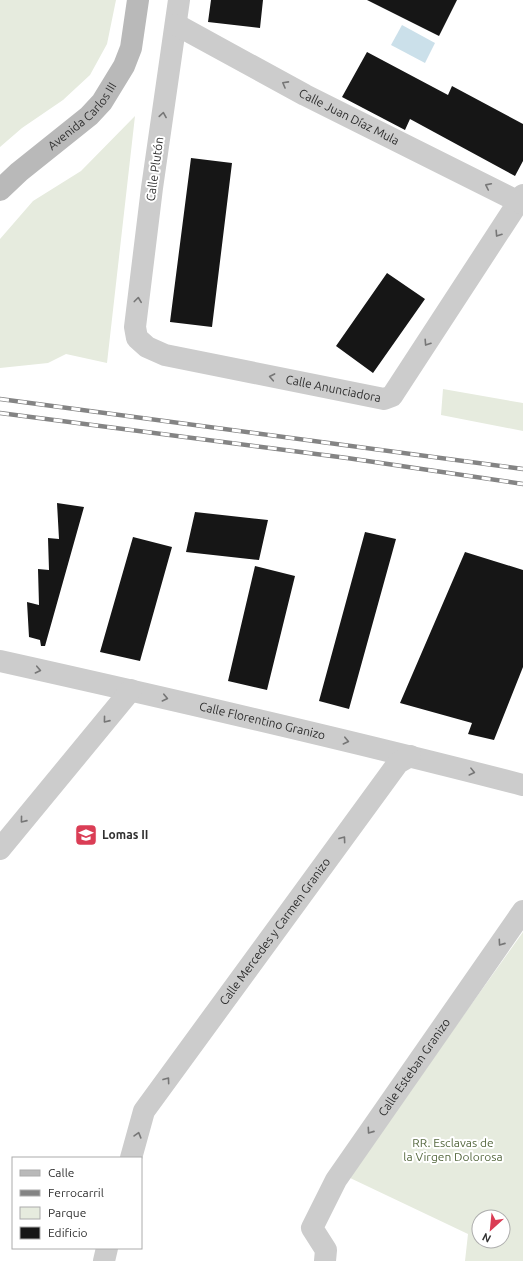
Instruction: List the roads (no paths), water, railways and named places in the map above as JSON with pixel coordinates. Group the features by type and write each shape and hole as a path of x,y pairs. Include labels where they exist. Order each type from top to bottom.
{"street":[{"name":"Avenida Carlos III","path":"0,190 19,172 89,116 102,102 124,66 131,48 138,0"},
{"name":"Calle Plutón","path":"137,338 135,327 152,188 179,0"},
{"name":"Calle Juan Díaz Mula","path":"176,25 305,95 522,200"},
{"name":"Calle Anunciadora","path":"137,338 147,347 165,355 384,399 392,396 522,200"},
{"name":"Calle Florentino Granizo","path":"0,661 131,690 410,756 523,785"},
{"path":"0,849 131,690"},
{"name":"Calle Mercedes y Carmen Granizo","path":"131,1157 144,1111 398,763 410,756"},
{"name":"Calle Esteban Granizo","path":"325,1261 326,1250 312,1228 336,1180 523,911"},
{"path":"104,1261 108,1249"}],"water":[{"path":"402,25 435,43 425,63 391,45"}],"railway":[{"path":"0,399 523,469"},
{"path":"0,413 347,458 523,484"}],"place":[{"name":"Lomas II","path":"86,835"}],"park label":[{"name":"RR. Esclavas de la Virgen Dolorosa","path":"453,1150"}]}
